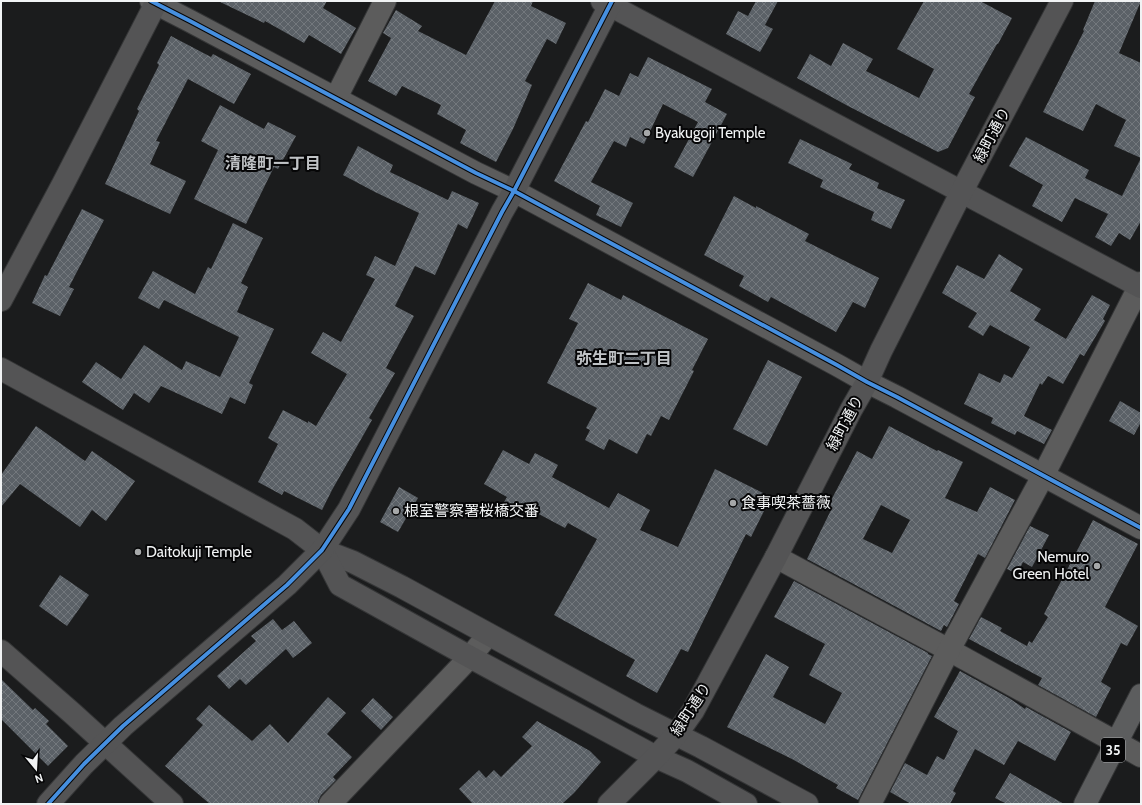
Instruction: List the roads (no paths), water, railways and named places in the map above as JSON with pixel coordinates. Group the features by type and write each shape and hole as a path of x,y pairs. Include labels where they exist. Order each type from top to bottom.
{"main road":[{"name":"35","path":"1085,804 1141,695"}],"street":[{"path":"336,98 385,1"},
{"name":"緑町通り","path":"609,804 676,735 693,711 776,557 851,410 867,382 881,351 962,191 1062,1"},
{"path":"1,300 63,184 154,2 476,173 514,191 1141,528"},
{"path":"48,804 84,764 123,726 287,585 322,550 349,509 498,219 514,191 608,3 1140,285 1043,476 949,650 870,804"},
{"path":"1,369 295,529 322,550 353,562 402,587 635,714 808,804"},
{"path":"322,550 340,585 470,657 746,804"},
{"path":"776,557 1141,756"},
{"path":"330,804 470,657 488,635"},
{"path":"1,651 172,804"}],"place":[{"name":"Byakugoji Temple","path":"647,133"},
{"name":"食事喫茶薔薇","path":"733,503"},
{"name":"根室警察署桜橋交番","path":"396,511"},
{"name":"Daitokuji Temple","path":"138,552"},
{"name":"Nemuro Green Hotel","path":"1097,566"}],"district":[{"name":"清隆町一丁目","path":"273,163"},
{"name":"弥生町二丁目","path":"624,358"}]}
